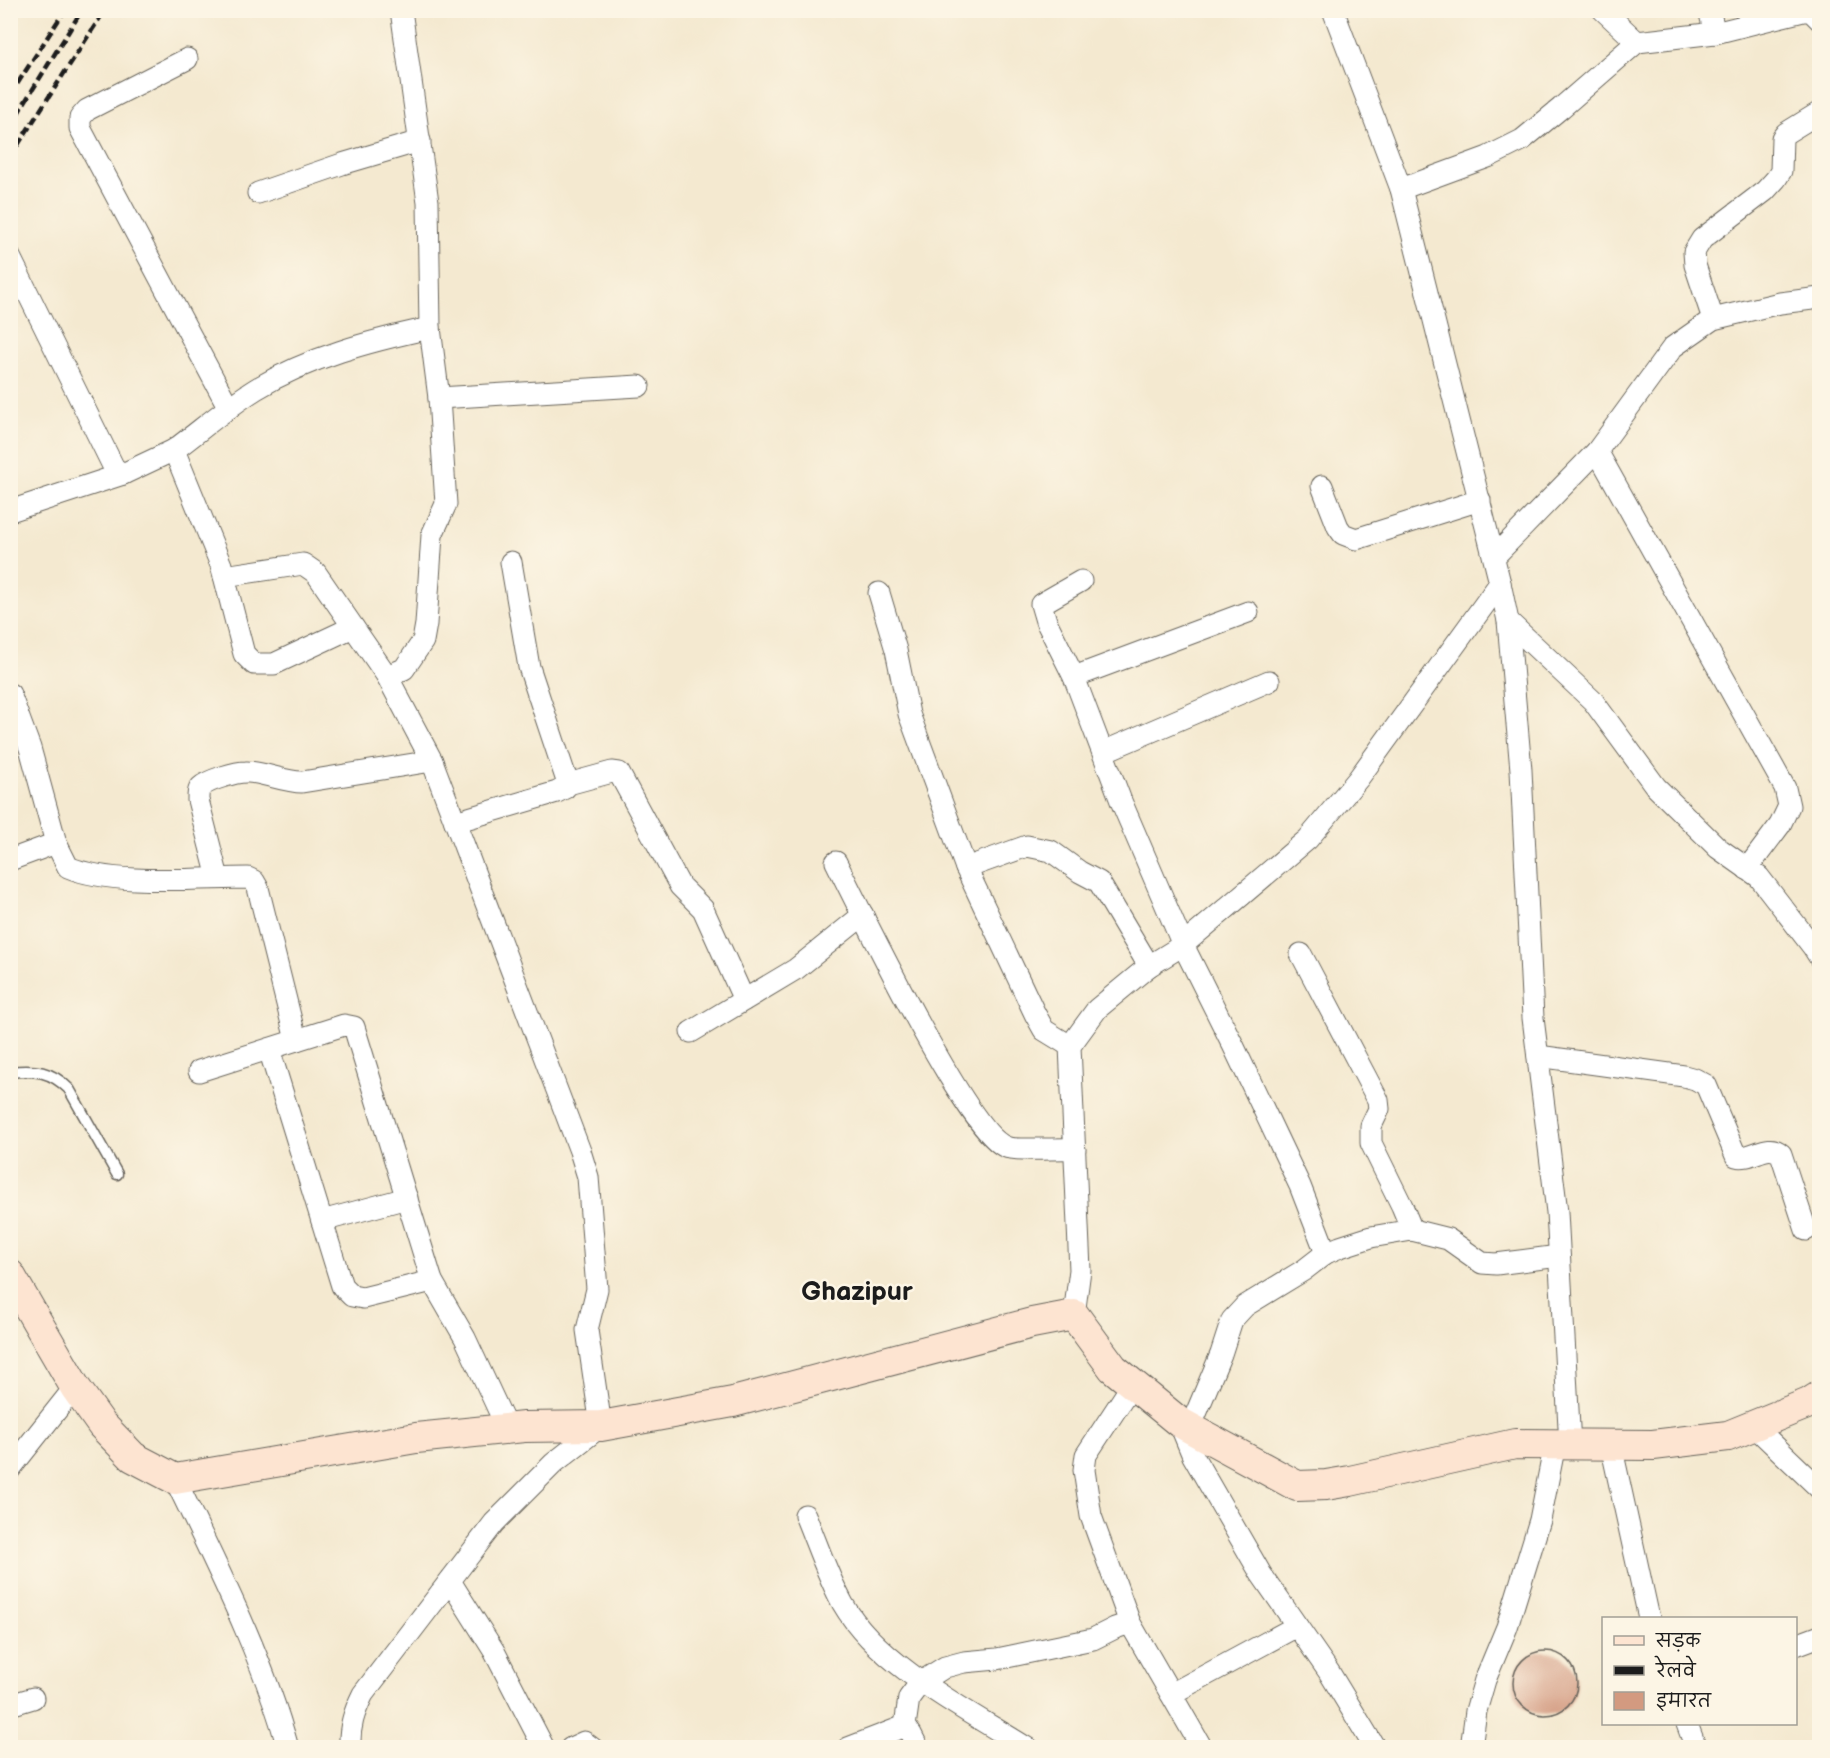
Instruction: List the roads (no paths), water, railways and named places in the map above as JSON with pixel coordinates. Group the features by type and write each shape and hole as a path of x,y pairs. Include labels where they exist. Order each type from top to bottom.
{"street":[{"path":"387,676 404,669 423,640 432,535 446,504 439,398 430,328 428,201 401,10"},
{"path":"1333,10 1401,189 1480,500 1508,621 1521,770 1533,1018 1557,1212 1563,1444 1507,1627 1485,1680 1476,1711 1471,1748"},
{"path":"1603,10 1637,42"},
{"path":"1709,10 1715,33"},
{"path":"1401,189 1488,157 1522,140 1637,42 1715,33 1803,11 1811,11 1820,20"},
{"path":"187,59 87,110 80,118 80,128 229,408"},
{"path":"1713,319 1695,265 1694,252 1702,239 1765,191 1776,179 1781,171 1782,138 1786,133 1820,112"},
{"path":"258,193 342,164 420,141"},
{"path":"10,257 114,468 123,474"},
{"path":"1494,557 1597,451 1673,346 1713,319 1780,303 1820,298"},
{"path":"10,511 123,474 174,450 257,389 304,365 368,342 430,328"},
{"path":"439,398 639,386"},
{"path":"174,450 221,565 243,654 255,664 274,664 353,627"},
{"path":"1597,451 1785,788 1789,806 1780,825 1747,869"},
{"path":"1322,486 1338,527 1343,534 1356,539 1480,500"},
{"path":"511,562 529,666 568,784"},
{"path":"224,576 303,564 316,573 387,676 432,761 588,1177 597,1289 587,1330 601,1426"},
{"path":"1081,581 1041,604 1046,621 1074,677 1121,801 1183,945 1300,1186 1326,1253"},
{"path":"1500,583 1358,779 1308,839 1183,945 1149,966 1097,1009 1070,1046 1080,1270 1074,1315 1113,1368 1184,1425 1297,1486 1350,1481 1515,1444 1653,1445 1728,1436 1809,1403 1820,1396"},
{"path":"879,593 896,650 909,714 966,868 1044,1030 1070,1046"},
{"path":"1074,677 1248,612"},
{"path":"1508,621 1593,701 1656,787 1718,848 1759,877 1820,958"},
{"path":"1103,752 1269,681"},
{"path":"10,694 30,748 56,843 68,867 82,873 139,879 248,878 254,880 258,888 296,1040"},
{"path":"218,878 198,800 202,786 213,780 247,772 288,782 302,782 432,761"},
{"path":"455,822 557,792 568,784 612,772 619,773 680,886 703,909 744,1000"},
{"path":"10,860 56,843"},
{"path":"966,868 1027,846 1051,851 1080,872 1099,882 1149,966"},
{"path":"836,862 936,1056 985,1131 1006,1148 1075,1149"},
{"path":"691,1032 796,969 863,915"},
{"path":"1301,954 1378,1100 1379,1110 1371,1126 1371,1143 1412,1230"},
{"path":"200,1071 344,1025 354,1027 432,1281 465,1338 507,1428"},
{"path":"269,1048 342,1286 352,1296 363,1298 432,1281"},
{"path":"1538,1056 1684,1076 1706,1085 1736,1156 1743,1158 1770,1149 1776,1149 1781,1154 1806,1230"},
{"path":"322,1221 407,1198"},
{"path":"1375,1748 1329,1672 1261,1574 1193,1456 1184,1425 1221,1354 1232,1320 1245,1306 1304,1270 1326,1253 1371,1238 1412,1230 1448,1239 1482,1263 1559,1256"},
{"path":"10,1275 75,1387 102,1425 133,1457 175,1479 240,1614 288,1748"},
{"path":"175,1479 416,1438 507,1428 601,1426 733,1402 1032,1323 1074,1315"},
{"path":"1132,1385 1086,1455 1084,1470 1091,1516 1130,1623 1202,1748"},
{"path":"10,1469 75,1387"},
{"path":"350,1748 351,1721 363,1694 494,1523 554,1463 601,1426"},
{"path":"1754,1426 1820,1490"},
{"path":"1611,1445 1649,1617"},
{"path":"805,1515 844,1605 870,1639 921,1682 1027,1748"},
{"path":"450,1581 494,1651 544,1748"},
{"path":"918,1748 905,1726 909,1698 921,1682 945,1668 964,1662 997,1659 1093,1639 1130,1623"},
{"path":"1171,1694 1297,1626"},
{"path":"1797,1645 1820,1636"},
{"path":"10,1705 33,1698"},
{"path":"1687,1725 1696,1748"},
{"path":"848,1748 905,1726"},
{"path":"571,1748 584,1742 592,1748"}],"lane":[{"path":"10,1072 41,1072 58,1078 69,1089 117,1174"}],"railway":[{"path":"10,95 65,10"},
{"path":"10,126 82,10"},
{"path":"10,157 105,10"}],"district":[{"name":"Ghazipur","path":"857,1291"}]}
